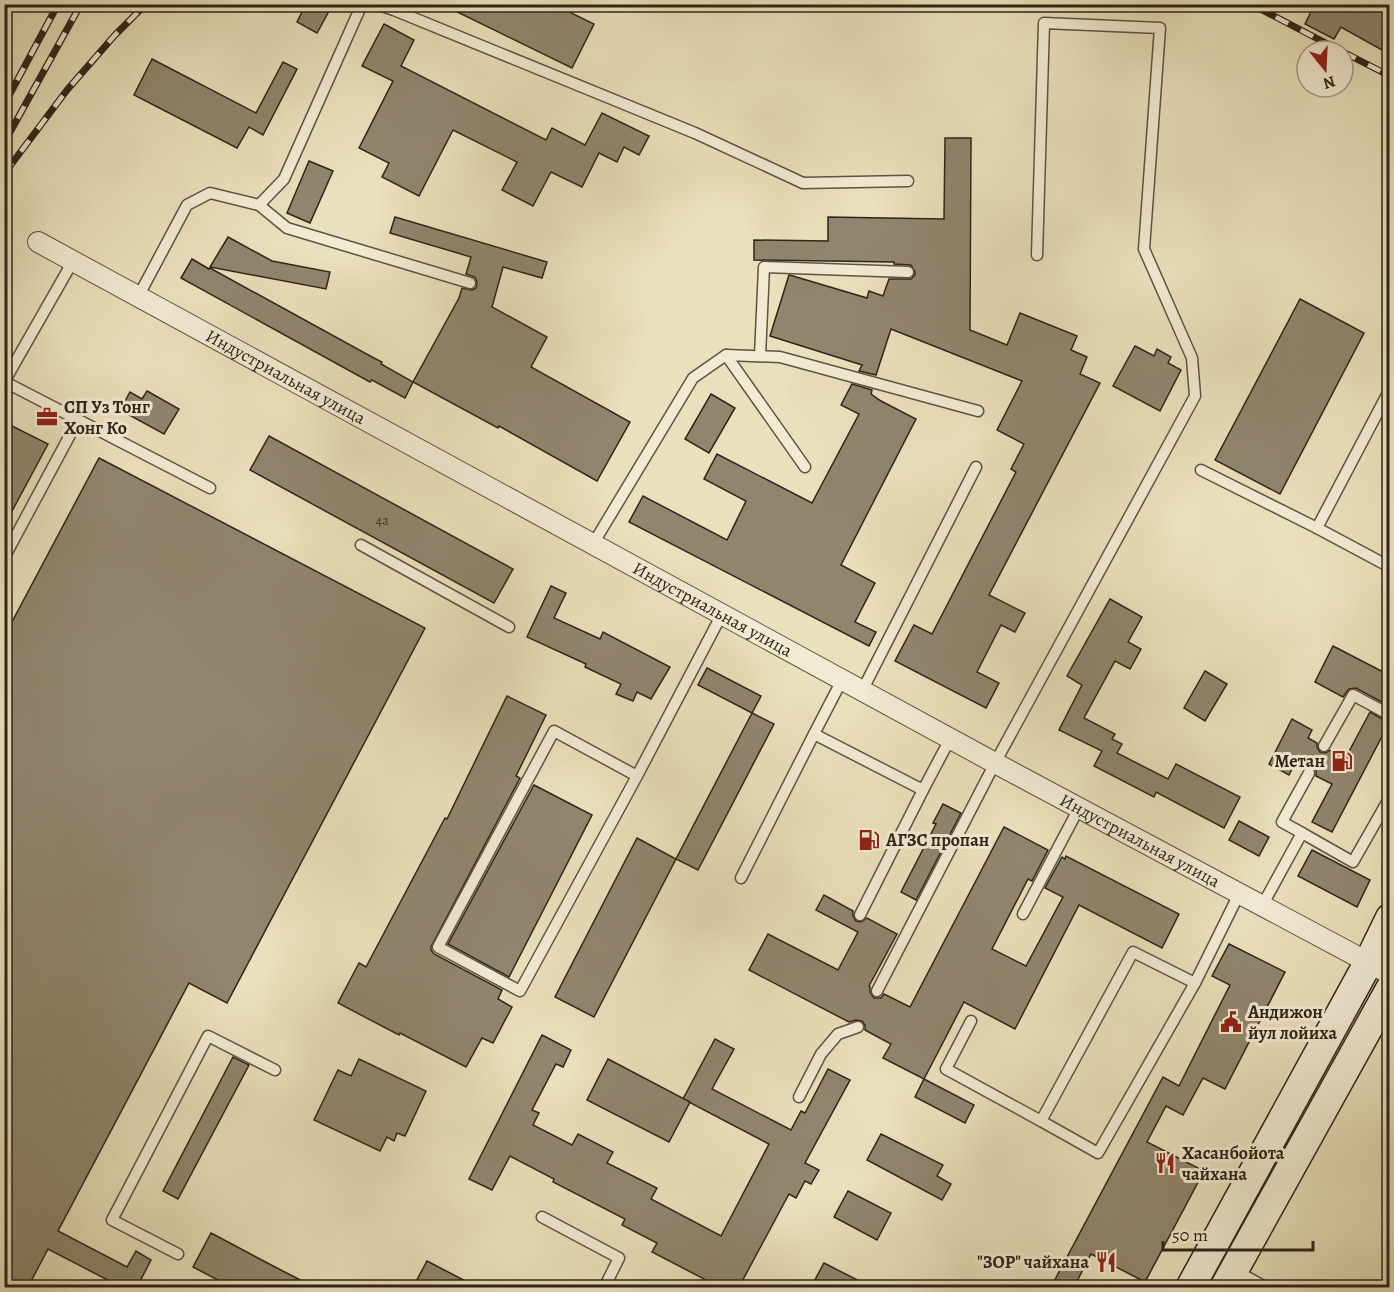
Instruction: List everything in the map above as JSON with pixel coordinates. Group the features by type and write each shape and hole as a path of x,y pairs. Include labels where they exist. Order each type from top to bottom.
{"main road":[{"path":"1221,1268 1379,969 1389,918"},
{"path":"1190,1287 1221,1268 1389,989"}],"street":[{"name":"Индустриальная улица","path":"38,242 950,739 1379,969"}],"lane":[{"path":"259,205 284,179 362,4"},
{"path":"376,4 395,7 695,133 803,183 908,181"},
{"path":"877,991 995,763 1195,396 1192,358 1144,249 1160,28 1044,23 1037,255"},
{"path":"138,297 187,205 210,193 259,205 287,228 470,283"},
{"path":"73,261 5,382 210,488"},
{"path":"760,356 764,267 908,272"},
{"path":"726,355 806,466"},
{"path":"593,544 693,378 726,355 780,357 978,411"},
{"path":"1317,528 1389,389"},
{"path":"4,558 78,420"},
{"path":"862,691 976,467"},
{"path":"1201,470 1389,567"},
{"path":"361,545 509,627"},
{"path":"637,776 554,731 438,947 520,991 637,776 722,614"},
{"path":"741,878 842,680"},
{"path":"1324,746 1353,695 1389,715"},
{"path":"814,734 923,790"},
{"path":"860,915 950,739"},
{"path":"1310,773 1282,822 1353,862 1389,797"},
{"path":"1023,914 1079,808"},
{"path":"1262,906 1302,833"},
{"path":"971,1021 946,1069 1098,1153 1195,983 1239,894"},
{"path":"1041,1121 1133,952 1195,983"},
{"path":"799,1097 821,1054 838,1034 858,1027"},
{"path":"178,1254 112,1220 208,1036 275,1070"},
{"path":"542,1217 620,1258 604,1287"},
{"path":"1221,1268 1267,1287"}],"building":[{"path":"306,4 316,4 329,11 317,33 297,22"},
{"path":"441,4 553,4 594,24 572,68"},
{"path":"1315,4 1389,4 1389,54 1341,27 1334,39 1305,24"},
{"path":"384,24 414,40 401,66 546,140 552,128 585,145 602,113 649,136 639,155 624,147 617,162 599,153 582,187 551,172 533,206 502,190 517,162 453,130 419,196 382,177 389,163 359,148 393,81 362,66"},
{"path":"152,59 256,113 283,62 297,69 263,135 249,127 237,148 134,95"},
{"path":"945,138 971,138 970,330 1007,345 1020,313 1077,336 1071,350 1087,357 1080,374 1100,383 989,595 1025,613 1015,632 1001,625 977,672 999,683 986,708 895,661 914,625 932,634 1016,472 1011,469 1024,444 997,430 1022,381 891,329 876,375 859,371 862,365 770,336 789,275 867,298 869,291 883,296 889,279 911,279 915,272 911,265 894,264 894,262 754,260 754,240 828,241 828,217 944,219"},
{"path":"309,161 333,171 310,223 287,213"},
{"path":"395,217 547,262 542,278 503,267 492,307 547,337 531,367 630,422 597,481 499,426 498,428 413,382 459,298 462,288 472,290 476,288 477,282 475,277 466,274 471,257 390,233"},
{"path":"228,237 272,261 330,272 326,289 210,267"},
{"path":"192,259 382,362 381,364 413,382 405,398 372,380 370,382 181,278"},
{"path":"1300,299 1364,333 1280,494 1215,460"},
{"path":"1135,346 1154,356 1157,349 1171,357 1168,363 1181,370 1160,411 1113,386"},
{"path":"852,384 872,390 871,394 881,401 916,419 841,565 875,583 855,622 876,632 869,646 629,522 643,496 727,540 746,501 704,479 717,454 812,503 859,414 841,405"},
{"path":"147,391 179,409 164,434 120,410 130,392 142,399"},
{"path":"711,394 735,408 709,453 685,439"},
{"path":"4,422 48,444 4,526"},
{"path":"269,436 513,569 494,603 250,470"},
{"path":"99,458 425,628 227,1003 189,983 58,1231 127,1267 136,1251 151,1260 137,1287 121,1287 48,1249 28,1287 4,1287 4,637"},
{"path":"551,586 566,593 554,618 600,639 603,632 670,667 651,699 637,692 633,701 616,694 621,684 585,667 586,664 527,637"},
{"path":"1110,599 1142,617 1128,642 1141,649 1130,669 1115,661 1084,718 1115,734 1112,739 1122,744 1117,753 1168,779 1176,764 1240,797 1224,828 1156,792 1154,797 1094,766 1102,751 1059,730 1082,685 1067,676"},
{"path":"1333,646 1389,675 1389,706 1356,688 1349,689 1343,697 1315,682"},
{"path":"707,668 761,696 752,713 698,685"},
{"path":"1205,671 1227,684 1205,721 1184,708"},
{"path":"507,696 546,715 516,776 520,778 431,947 434,954 502,990 498,999 512,1007 493,1043 482,1038 466,1067 338,1003 359,963 366,967 445,818 447,819"},
{"path":"1370,712 1389,723 1332,832 1312,822 1332,784 1316,776 1316,770 1312,766 1306,766 1303,769 1294,765 1289,775 1269,764 1292,719 1312,730 1308,738 1317,743 1320,752 1325,753 1331,750 1346,757"},
{"path":"752,713 774,724 698,870 676,859"},
{"path":"534,785 592,815 509,977 448,944"},
{"path":"943,804 961,813 916,900 901,892 936,824 933,823"},
{"path":"1239,821 1269,837 1259,856 1229,840"},
{"path":"1004,827 1048,850 1032,881 1028,879 992,949 1026,966 1063,897 1045,888 1062,857 1065,859 1066,856 1179,914 1162,948 1079,905 1015,1029 964,1002 924,1079 883,1058 891,1044 865,1030 862,1021 849,1022 749,970 768,934 838,970 858,932 816,910 824,895 853,911 856,921 861,922 867,918 897,934 869,986 870,992 874,998 881,998 884,994 910,1007"},
{"path":"637,838 676,859 594,1017 555,997"},
{"path":"1312,850 1370,880 1357,907 1298,876"},
{"path":"1229,944 1285,972 1225,1089 1203,1078 1183,1115 1166,1106 1147,1142 1204,1171 1145,1282 1091,1254 1074,1287 1051,1287 1163,1077 1179,1086 1230,985 1212,976"},
{"path":"542,1035 571,1050 563,1067 556,1064 532,1110 539,1113 533,1125 572,1145 578,1134 613,1152 607,1163 657,1188 651,1199 721,1236 769,1144 683,1099 715,1039 734,1049 712,1089 791,1130 801,1111 805,1113 828,1069 850,1080 805,1163 819,1170 811,1184 805,1181 796,1198 789,1194 739,1287 702,1287 706,1280 652,1252 657,1243 622,1225 625,1219 553,1182 554,1179 510,1156 492,1190 469,1179"},
{"path":"233,1057 249,1065 178,1199 163,1191"},
{"path":"359,1059 426,1091 405,1136 397,1133 394,1141 387,1137 380,1151 314,1120 338,1070 351,1076"},
{"path":"608,1059 690,1102 669,1142 587,1100"},
{"path":"924,1079 974,1105 965,1123 915,1097"},
{"path":"881,1134 943,1165 937,1176 951,1184 942,1200 867,1160"},
{"path":"848,1191 891,1213 877,1240 834,1217"},
{"path":"211,1233 314,1287 231,1287 193,1267"},
{"path":"427,1261 477,1287 413,1287"},
{"path":"824,1263 871,1287 811,1287"}],"railway":[{"path":"4,105 58,4"},
{"path":"4,143 81,4"},
{"path":"4,174 67,90 115,35 146,4"},
{"path":"1251,4 1318,39"},
{"path":"1355,58 1390,76"}],"place":[{"name":"СП Уз Тонг Хонг Ко","path":"47,417"},
{"name":"Метан","path":"1342,761"},
{"name":"АГЗС пропан","path":"869,840"},
{"name":"Андижон йул лойиха","path":"1231,1022"},
{"name":"Хасанбойота чайхана","path":"1165,1163"},
{"name":"\"ЗОР\" чайхана","path":"1106,1262"}]}
